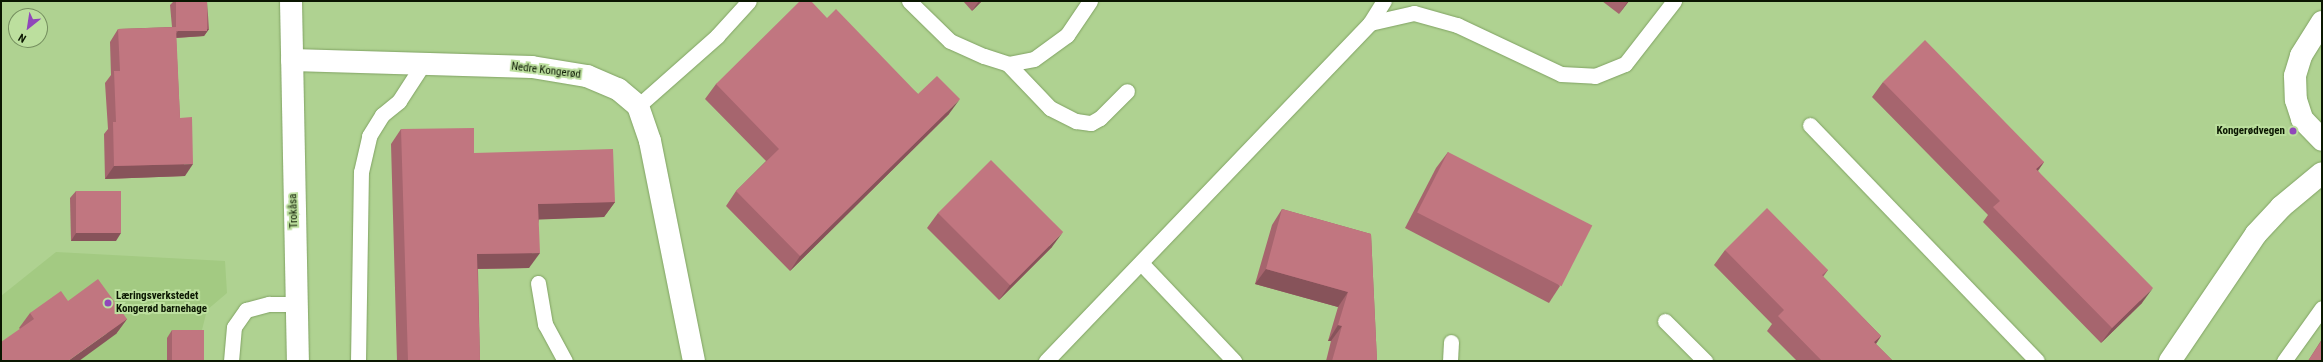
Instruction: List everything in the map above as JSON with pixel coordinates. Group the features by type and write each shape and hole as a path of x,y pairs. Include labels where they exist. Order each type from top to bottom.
{"street":[{"path":"291,1 292,60"},
{"path":"2322,22 2301,56 2296,76 2296,100 2302,119 2322,140"},
{"name":"Nedre Kongerød","path":"292,60 532,68 587,76 618,89 638,106"},
{"name":"Trokåsa","path":"292,60 298,361"},
{"path":"638,106 650,141 694,361"},
{"path":"2170,361 2256,234 2281,207 2322,173"}],"lane":[{"path":"638,106 717,36 749,1"},
{"path":"909,1 950,41 984,56 1008,64 1050,108 1076,121 1091,123 1100,118 1127,91"},
{"path":"1008,64 1034,59 1067,35 1090,1"},
{"path":"1046,361 1142,264 1370,23 1384,1"},
{"path":"1370,23 1414,13 1457,24 1562,74 1595,76 1625,64 1674,1"},
{"path":"358,361 361,172 369,136 382,115 399,101 423,64"},
{"path":"1810,125 2037,361"},
{"path":"1142,264 1234,361"},
{"path":"538,283 545,324 564,361"},
{"path":"232,361 234,327 246,310 269,304 297,304"},
{"path":"2284,361 2322,308"},
{"path":"1665,321 1705,361"},
{"path":"1450,361 1451,342"}],"shaded area":[{"name":"Læringsverkstedet Kongerød barnehage","path":"56,252 225,261 227,293 207,310 202,330 202,361 1,361 1,296"}],"building":[{"path":"176,1 207,1 207,31 176,31"},
{"path":"800,1 811,1 827,18 836,9 918,94 937,76 960,99 800,256 736,191 779,149 716,84"},
{"path":"176,27 180,118 192,117 193,164 114,166 113,122 116,122 114,71 120,71 118,29"},
{"path":"1925,40 2044,162 2036,169 2153,288 2112,328 1993,207 2000,201 1883,82"},
{"path":"474,128 474,153 613,149 615,202 538,204 540,253 477,254 480,361 408,361 401,129"},
{"path":"1448,152 1592,226 1561,286 1417,213"},
{"path":"991,160 1063,232 1010,285 938,213"},
{"path":"76,191 121,191 121,233 76,233"},
{"path":"1767,208 1828,270 1822,275 1881,336 1874,342 1893,361 1822,361 1778,316 1784,310 1725,250"},
{"path":"1282,209 1371,234 1377,361 1332,361 1342,326 1338,325 1348,292 1266,269"},
{"path":"98,279 127,319 68,361 1,361 1,342 34,319 30,313 61,291 68,301"},
{"path":"172,330 204,330 204,361 172,361"},
{"path":"2322,340 2322,361 2308,361"}],"place":[{"name":"Kongerødvegen","path":"2293,131"},
{"name":"Læringsverkstedet Kongerød barnehage","path":"108,303"}]}
